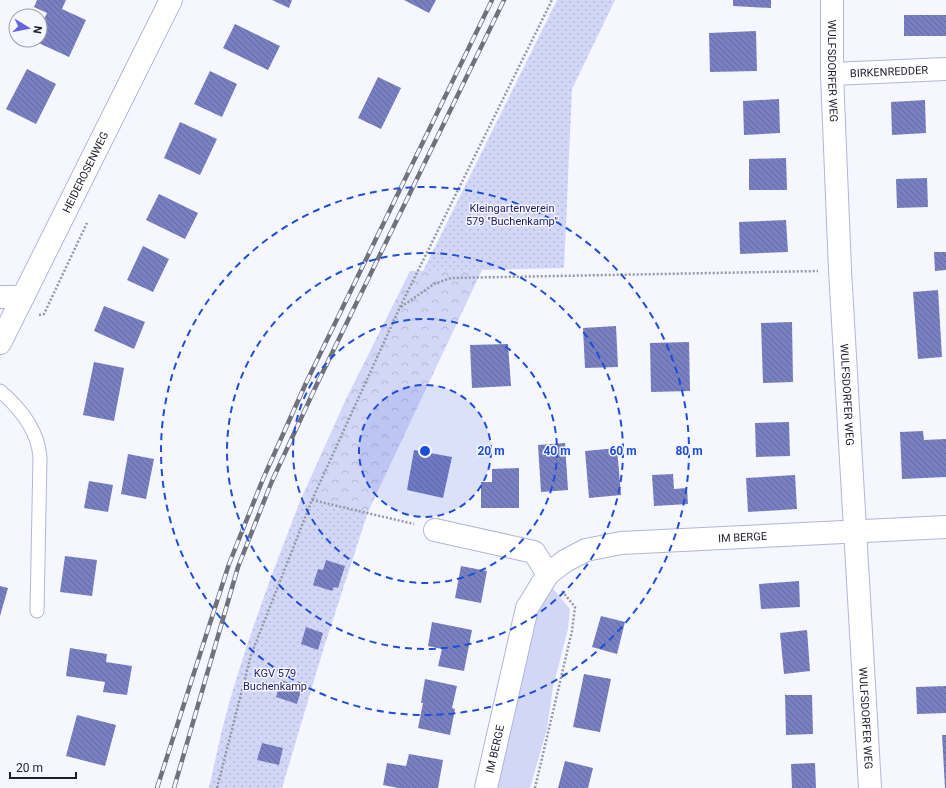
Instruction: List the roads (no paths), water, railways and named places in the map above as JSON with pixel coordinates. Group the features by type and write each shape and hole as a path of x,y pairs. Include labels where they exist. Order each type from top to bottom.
{"street":[{"name":"HEIDEROSENWEG","path":"0,343 171,0"},
{"name":"WULFSDORFER WEG","path":"832,0 832,74 840,270 870,788"},
{"name":"BIRKENREDDER","path":"832,74 946,69"},
{"path":"0,297 23,297"},
{"name":"IM BERGE","path":"486,788 527,608 548,574 565,561 586,550 621,543 946,527"},
{"path":"435,530 534,552 548,574"}],"lane":[{"path":"0,391 22,415 39,444 37,610"}],"railway":[{"path":"157,788 229,564 263,479 306,383 492,0"},
{"path":"174,788 238,567 272,481 316,386 504,0"}],"park label":[{"name":"Kleingartenverein 579 \"Buchenkamp\"","path":"512,214"},
{"name":"KGV 579 Buchenkamp","path":"275,679"}]}
